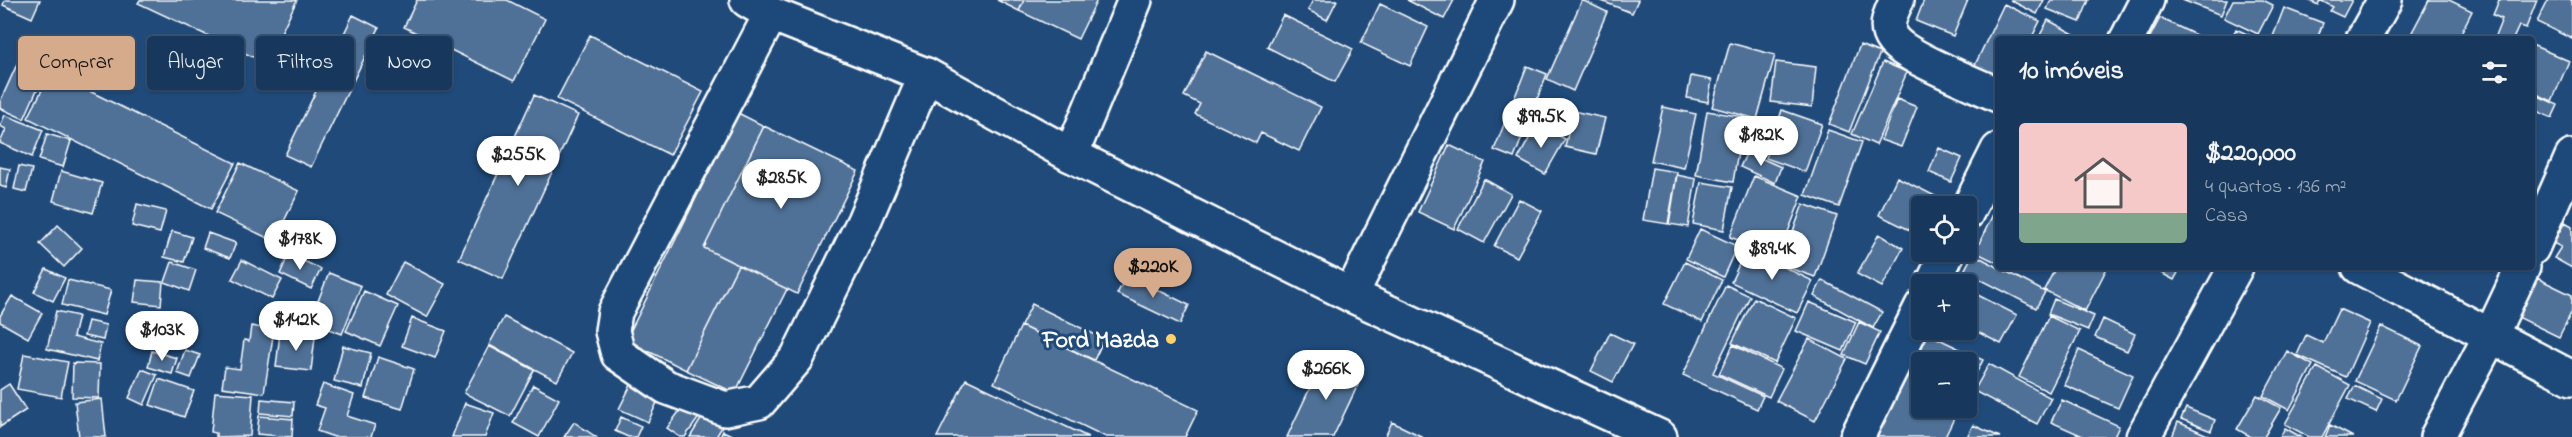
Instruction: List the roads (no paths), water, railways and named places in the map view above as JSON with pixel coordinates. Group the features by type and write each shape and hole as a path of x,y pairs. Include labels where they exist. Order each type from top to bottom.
{"street":[{"path":"1071,155 1135,0"},
{"path":"1351,295 1497,0"},
{"path":"1897,0 1888,28 1893,40 1921,59 1995,94"},
{"path":"2129,36 2147,0"},
{"path":"2365,36 2385,0"},
{"path":"926,75 864,221 797,358 759,402 724,409 666,387 618,354 612,331 615,312 759,7 926,75 1071,155 1351,295 1660,437"},
{"path":"1975,196 1995,156"},
{"path":"2535,241 2572,157"},
{"path":"2143,437 2234,270"},
{"path":"2365,270 2572,378"},
{"path":"2437,437 2490,337 2522,270"},
{"path":"1857,437 1911,328"}],"place":[{"name":"Ford Mazda","path":"1171,339"}]}
